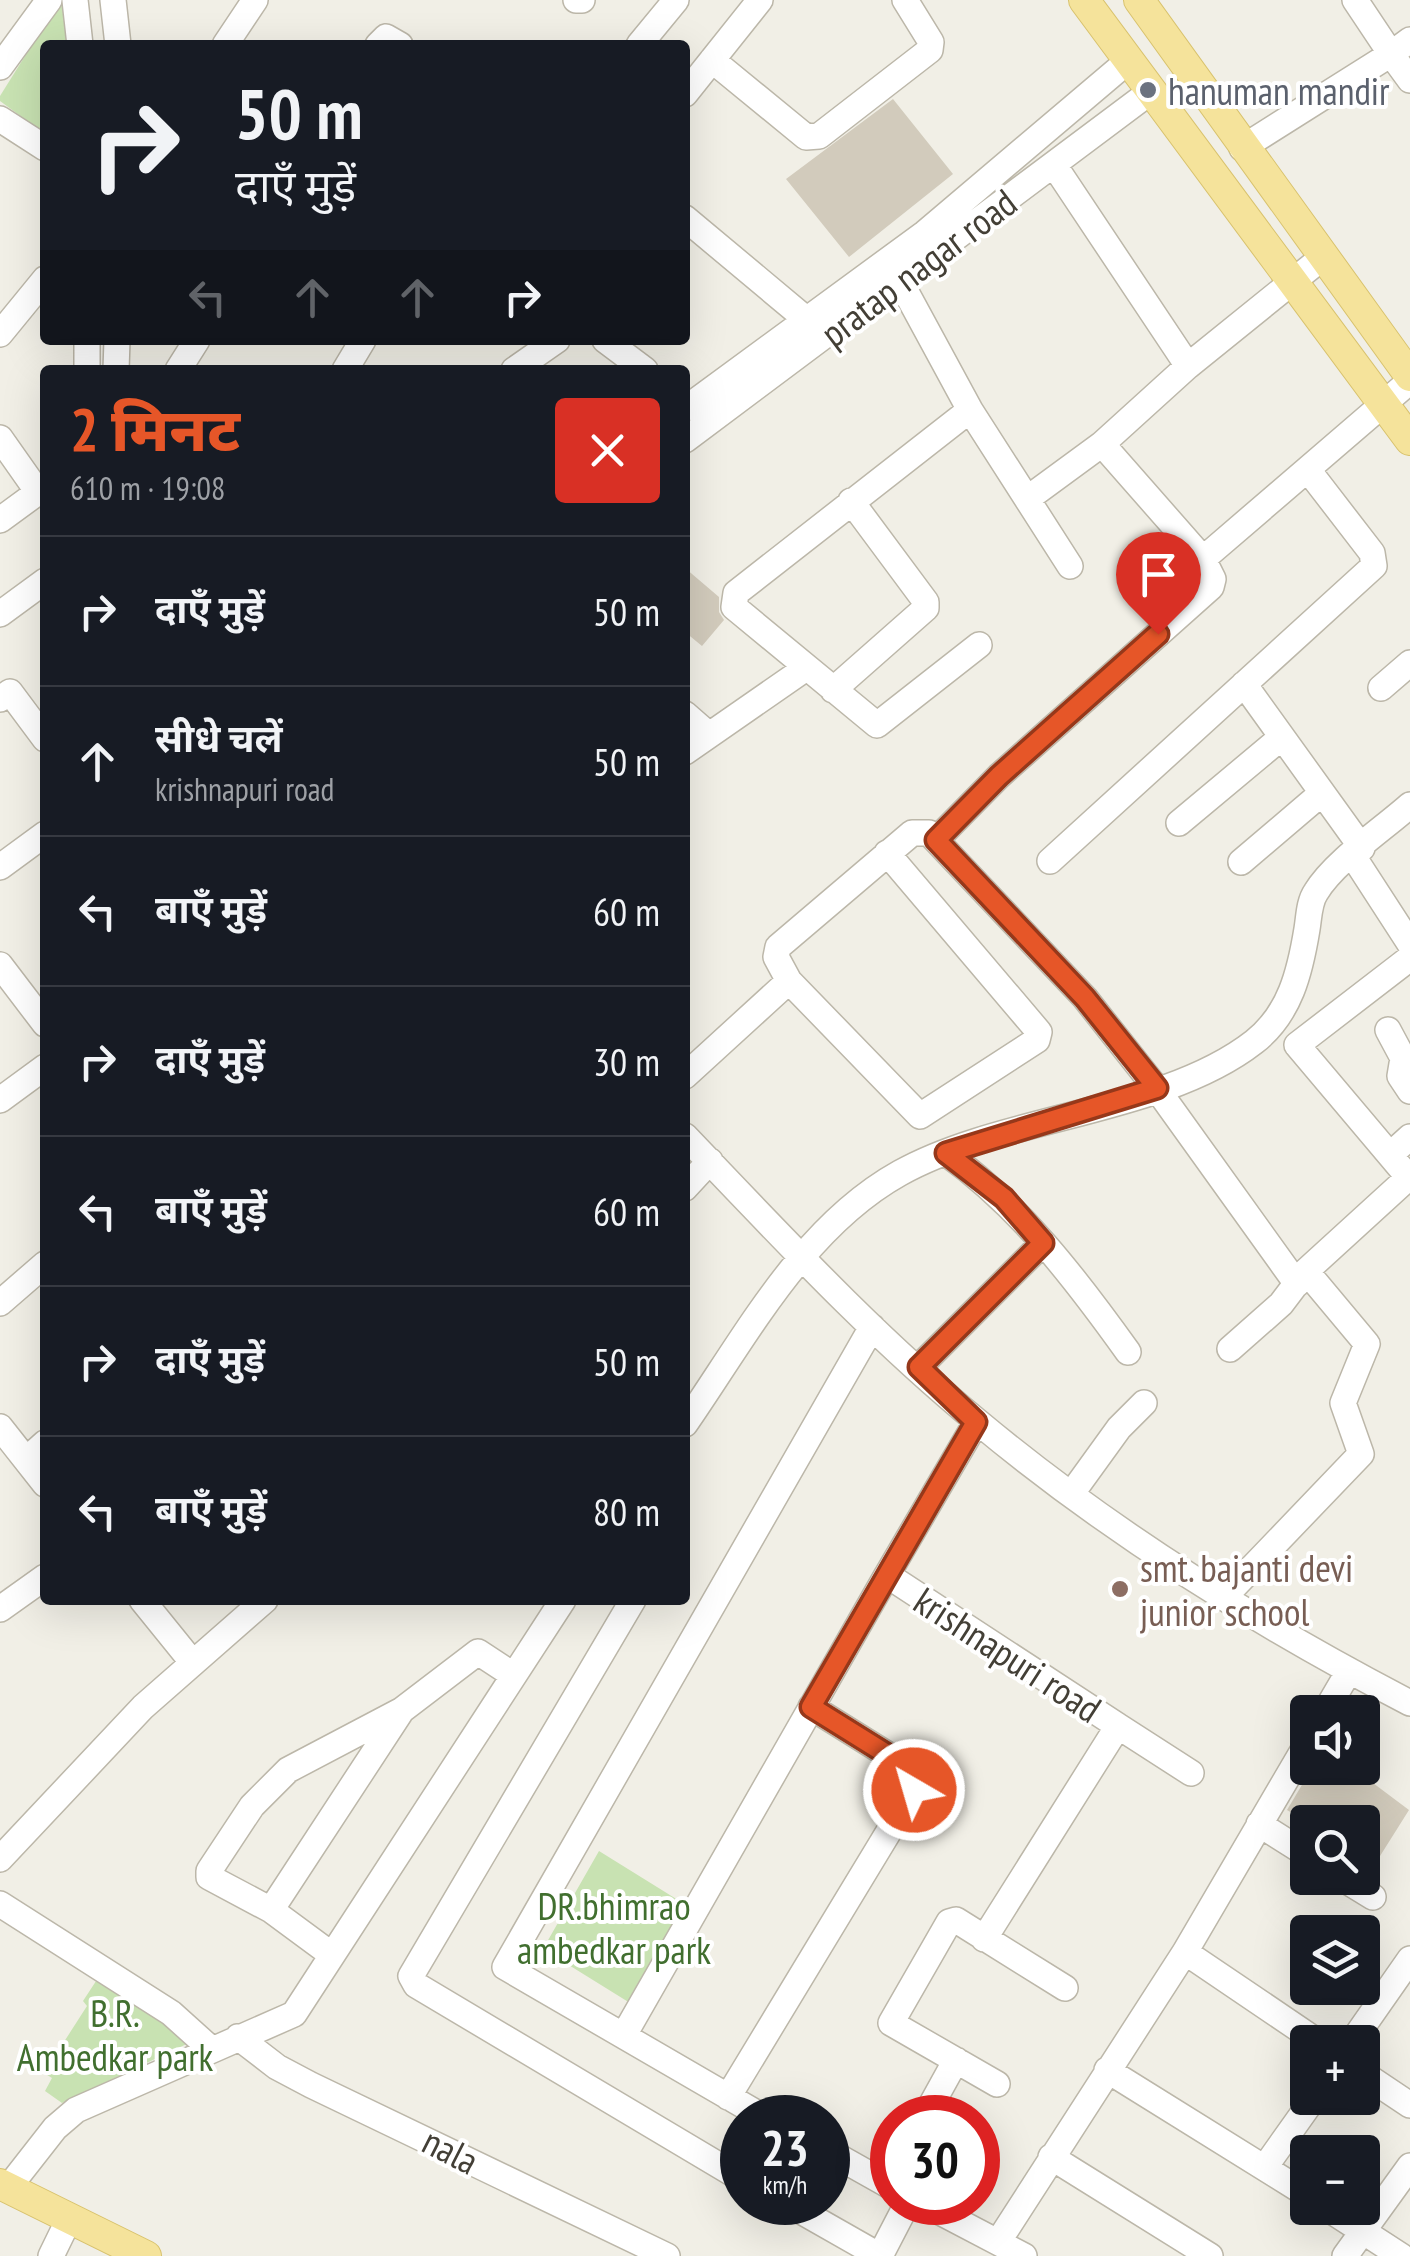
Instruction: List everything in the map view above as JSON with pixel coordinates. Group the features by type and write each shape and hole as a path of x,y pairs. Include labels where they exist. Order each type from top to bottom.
{"main road":[{"path":"1084,0 1410,440"},
{"path":"1139,0 1410,379"},
{"path":"4,2186 146,2256"}],"street":[{"path":"0,67 49,0"},
{"path":"75,0 79,40"},
{"path":"113,0 117,40"},
{"path":"228,40 255,0"},
{"path":"643,40 676,0"},
{"path":"690,88 760,0"},
{"path":"712,60 806,136 819,136 930,50 931,42 905,0"},
{"path":"1355,0 1400,47 1410,80"},
{"path":"1242,148 1400,47"},
{"path":"690,403 925,233 1128,62"},
{"name":"pratap nagar road","path":"690,436 1150,92"},
{"path":"0,118 40,145"},
{"path":"1054,165 1188,366"},
{"path":"690,222 807,320"},
{"path":"1028,499 1102,444 1188,366 1322,258"},
{"path":"900,281 970,410 1070,566"},
{"path":"0,334 40,285"},
{"path":"521,365 550,345"},
{"path":"611,345 634,365"},
{"path":"1203,559 1383,408 1410,379"},
{"path":"970,410 734,597 738,611 872,724 880,725 979,645"},
{"path":"0,438 40,488"},
{"path":"936,840 999,776 1211,587 1213,580 1203,559 1102,444"},
{"path":"1050,862 1374,566 1372,552 1308,470"},
{"path":"0,520 40,490"},
{"path":"832,690 926,608 926,602 851,501"},
{"path":"0,614 40,585"},
{"path":"1381,688 1410,663"},
{"path":"690,748 806,668"},
{"path":"1244,684 1322,793 1410,944"},
{"path":"3,690 40,734"},
{"path":"690,718 709,735"},
{"path":"1179,823 1282,737"},
{"path":"1241,862 1322,793"},
{"path":"690,1415 802,1257 863,1196 901,1172 946,1153 1157,1088 1237,1054 1274,1024 1300,971 1314,896 1410,805"},
{"path":"887,852 1039,1032 1037,1040 920,1116 789,981 776,957 778,947 887,852 917,830 936,840 1085,998 1301,1278 1366,1344 1342,1403 1361,1454 1224,1598"},
{"path":"0,868 40,838"},
{"path":"1230,1349 1282,1304 1301,1278 1409,1178 1298,1044 1410,958"},
{"path":"0,965 40,1017"},
{"path":"690,1071 789,981"},
{"path":"1388,1030 1403,1058 1400,1076 1410,1091"},
{"path":"0,1100 40,1070"},
{"path":"1390,1155 1410,1137"},
{"path":"690,1141 872,1327 976,1422 1072,1494 1224,1598 1410,1704"},
{"path":"946,1153 1004,1198 1128,1352"},
{"path":"690,1183 710,1162"},
{"path":"919,1367 1043,1243"},
{"path":"0,1303 40,1268"},
{"path":"725,2095 505,1967 872,1327"},
{"path":"1072,1494 1118,1428 1144,1403"},
{"name":"krishnapuri road","path":"976,1422 887,1575 1118,1726 984,1939"},
{"path":"0,1427 36,1452"},
{"path":"624,2035 887,1575"},
{"path":"0,1609 40,1581"},
{"path":"146,1605 193,1663"},
{"path":"0,1859 143,1707 258,1605"},
{"path":"4,2186 76,2110 294,2014 560,1605"},
{"path":"630,1605 411,1976 416,1985 720,2166"},
{"path":"332,1956 271,1910 214,1880 209,1871 252,1806 288,1770 402,1710 478,1652 513,1675"},
{"path":"1335,1695 1349,1672"},
{"path":"729,2095 914,1790 913,1775 904,1765 811,1707"},
{"path":"271,1910 402,1710"},
{"path":"1118,1726 1191,1772"},
{"path":"998,2242 1185,1952 1290,1773"},
{"path":"1260,1824 1290,1843"},
{"name":"nala","path":"0,1904 171,2012 227,2042 667,2256"},
{"path":"997,2084 891,2021 949,1922 956,1920 1065,1988"},
{"path":"1185,1952 1293,2025"},
{"path":"1364,2025 1410,1959"},
{"path":"937,2095 956,2060"},
{"path":"1107,2070 1290,2183"},
{"path":"1380,2085 1410,2105"},
{"path":"1266,2168 1302,2115"},
{"path":"1051,2157 1210,2256"},
{"path":"1345,2256 1410,2166"},
{"path":"51,2256 68,2218"},
{"path":"825,2225 880,2256 896,2225"},
{"path":"966,2225 1024,2256"},
{"path":"1354,2225 1401,2256"}],"green space":[{"path":"60,0 65,0 72,40 40,40 40,130 0,101"},
{"name":"DR.bhimrao ambedkar park","path":"599,1851 686,1905 630,2003 543,1949"},
{"name":"B.R. Ambedkar park","path":"100,1975 193,2041 62,2103 45,2091 52,2078 44,2073 87,2006 83,2001"}],"building":[{"path":"893,99 953,174 849,257 786,179"},
{"path":"690,572 719,597 719,612 724,620 702,646 690,636"},
{"path":"1302,1785 1376,1785 1409,1810 1380,1856 1380,1805 1290,1805 1290,1812 1287,1810"}],"place":[{"name":"hanuman mandir","path":"1148,90"},
{"name":"smt. bajanti devi junior school","path":"1120,1589"}],"route":[{"path":"914,1790 916,1782 904,1765 811,1707 976,1422 919,1367 1043,1243 1004,1198 946,1153 1157,1088 1085,998 936,840 999,776 1158,634"}]}
